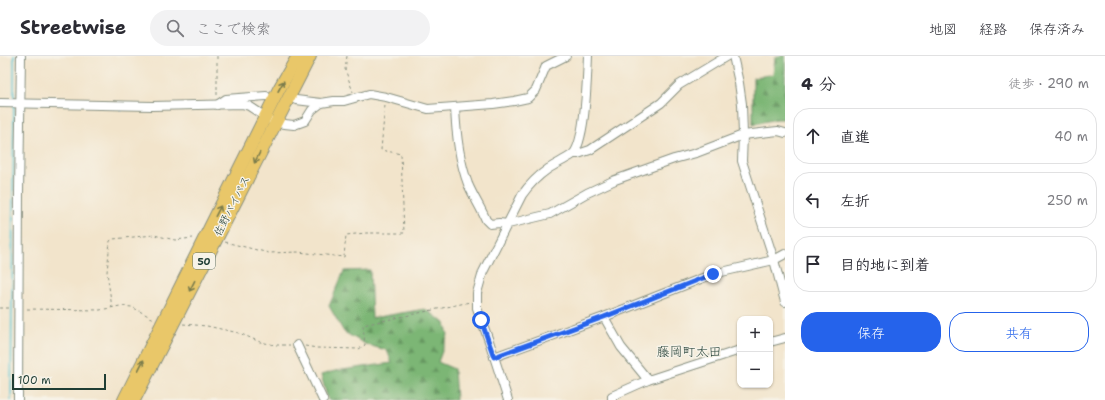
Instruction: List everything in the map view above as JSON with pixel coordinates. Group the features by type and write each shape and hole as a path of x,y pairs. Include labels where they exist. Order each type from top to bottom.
{"highway":[{"name":"佐野バイパス","path":"134,400 169,322 270,120 298,56"},
{"name":"佐野バイパス","path":"270,120 310,56"},
{"name":"佐野バイパス","path":"124,400 169,322"}],"street":[{"path":"18,400 19,192 16,103 21,56"},
{"path":"296,100 320,103 344,101 369,94 428,108 493,104 528,98 536,90 546,66 566,56"},
{"path":"573,154 581,132 588,56"},
{"path":"508,400 476,301 483,272 522,195 546,170 573,154 590,150 661,103 679,85 727,56"},
{"path":"733,56 740,84 742,104 742,161 774,260 785,302"},
{"path":"217,105 226,99 266,96"},
{"path":"0,103 249,106 270,120 294,125 305,121 312,110 320,103"},
{"path":"455,107 460,155 468,184 486,220 490,224 508,224 550,214 587,193 615,180 644,169 696,154 743,135 778,131 785,133"},
{"path":"494,357 604,317 713,274 774,260 785,254"},
{"path":"604,317 621,347 648,380"},
{"path":"773,341 785,338"},
{"path":"297,345 323,400"},
{"path":"612,400 612,396 648,380 737,351"}],"path":[{"path":"217,56 217,105"},
{"path":"347,56 345,69 356,98"},
{"path":"112,308 106,272 110,241 112,239 154,235 174,240 198,238 210,239 269,253 298,252 344,257 346,235 366,233 404,233 401,154 380,150 386,97"},
{"path":"19,308 100,310 120,306 132,307 169,322 207,326 239,333 260,342 275,345 297,345 317,348 359,350 365,345 364,325 476,301"},
{"path":"0,308 6,308"}],"green space":[{"path":"785,56 785,119 777,119 753,124 753,78 773,74 775,58"},
{"path":"370,270 372,318 425,309 445,323 448,335 438,362 454,369 456,400 328,400 321,375 335,371 392,363 387,350 367,345 344,332 329,306 344,271"}],"waterway":[{"path":"14,56 14,101"},
{"path":"11,400 14,105"}],"district":[{"name":"藤岡町太田","path":"689,351"}],"route":[{"path":"481,320 494,357 604,317 713,274"}]}
